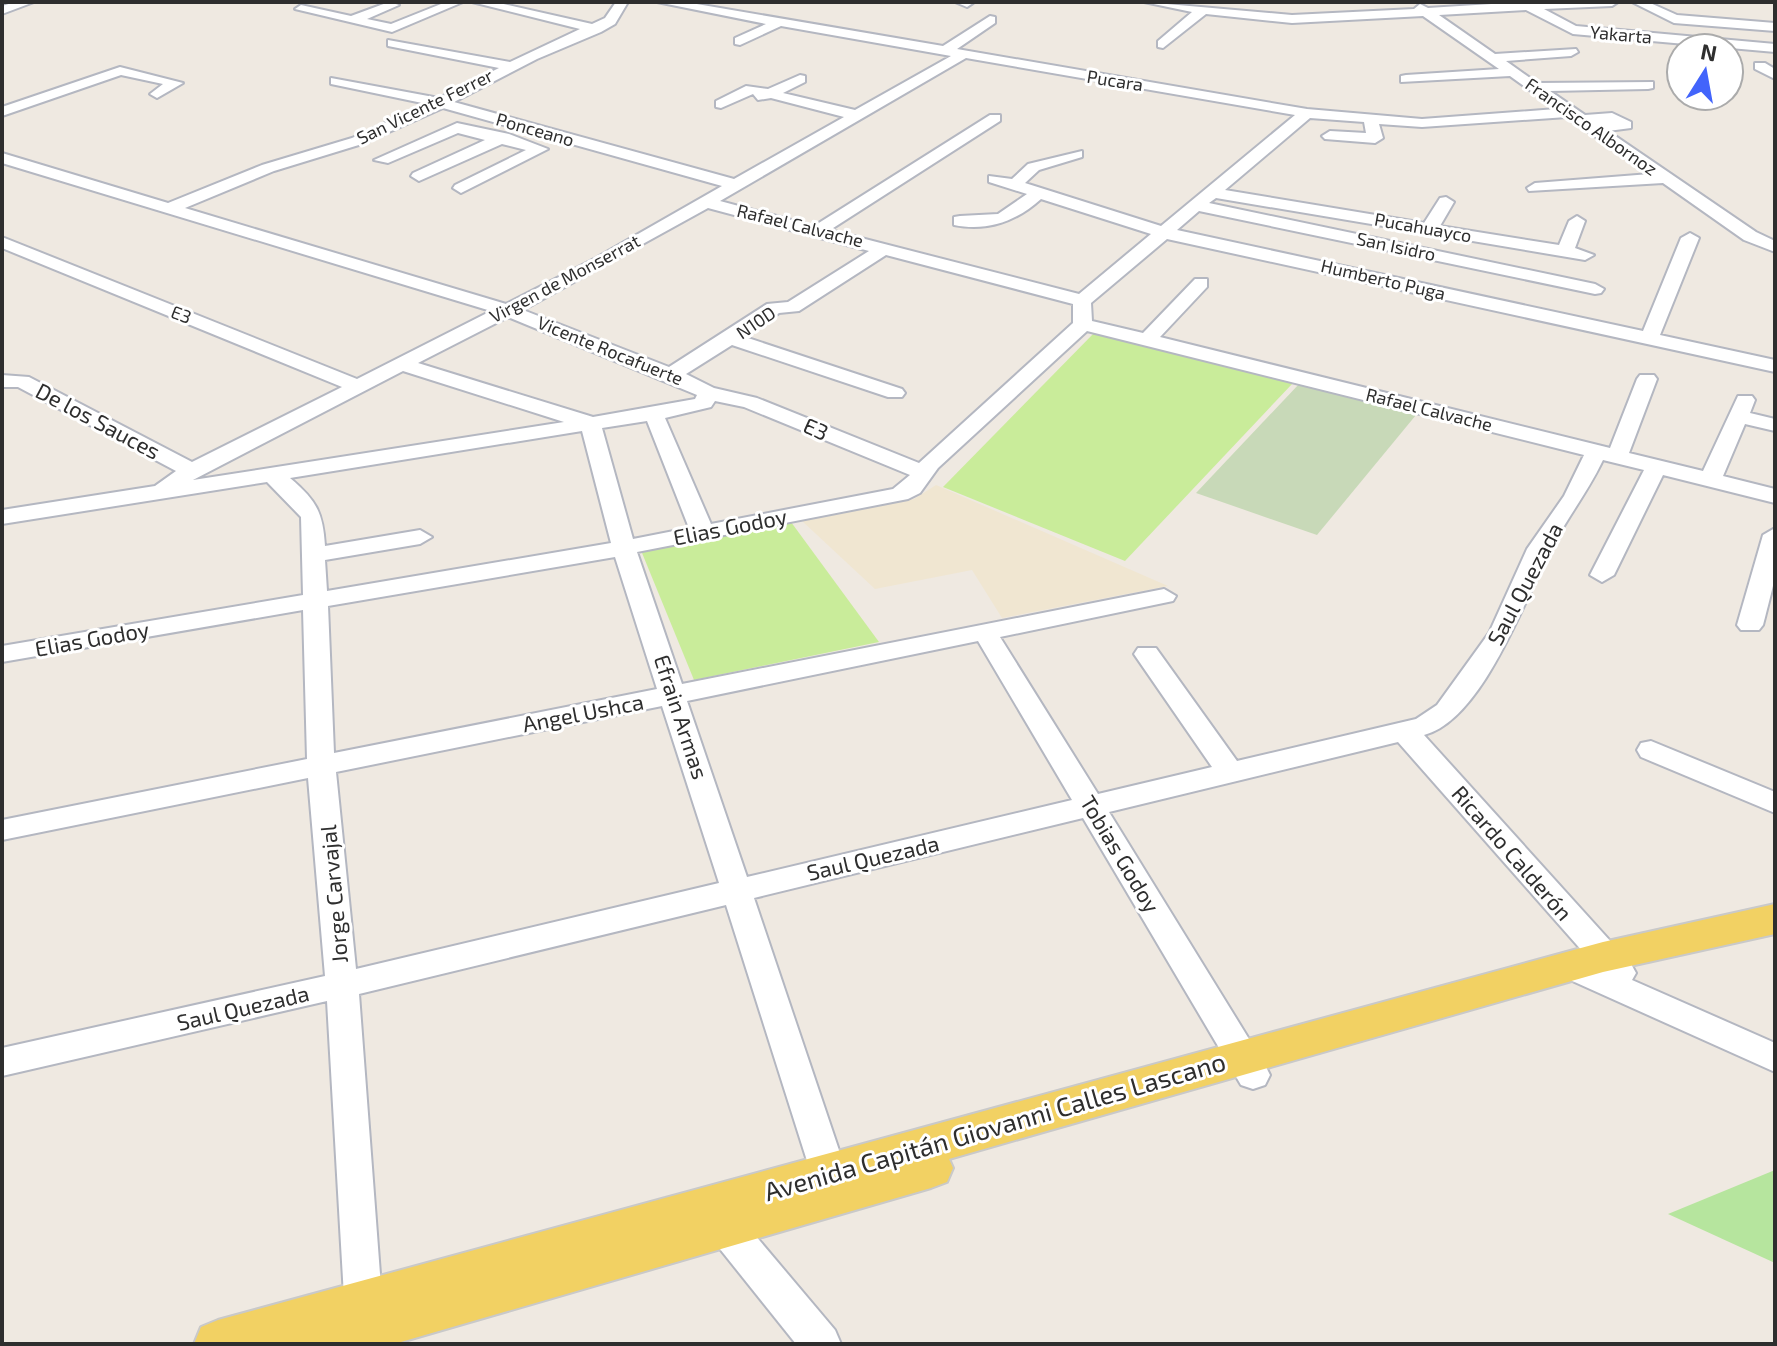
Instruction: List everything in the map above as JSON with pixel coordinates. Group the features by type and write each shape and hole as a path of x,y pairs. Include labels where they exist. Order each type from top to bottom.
{"main road":[{"name":"Avenida Capitán Giovanni Calles Lascano","path":"218,1344 364,1316 1775,919"},
{"name":"Avenida Capitán Giovanni Calles Lascano","path":"1597,969 1775,935"},
{"path":"313,1344 364,1316 725,1227 832,1184"}],"street":[{"path":"2,10 28,2"},
{"path":"301,9 394,28 457,2"},
{"path":"478,2 596,29"},
{"name":"Pucara","path":"663,2 1307,113 1422,123 1581,120"},
{"path":"961,2 967,3"},
{"path":"1150,2 1292,19 1525,4 1612,2"},
{"name":"Francisco Albornoz","path":"1410,2 1750,236 1775,247"},
{"path":"1638,2 1674,19 1775,27"},
{"path":"1666,2 1674,19"},
{"name":"San Vicente Ferrer","path":"170,208 268,168 381,132 511,66 596,29 615,17 617,3"},
{"name":"Yakarta","path":"1525,4 1559,24 1581,32 1775,48"},
{"path":"351,20 393,5"},
{"path":"1163,44 1203,10"},
{"path":"943,52 990,20"},
{"path":"1559,24 1614,20"},
{"path":"740,41 778,23"},
{"path":"393,43 511,66"},
{"path":"1492,58 1571,52"},
{"name":"Virgen de Monserrat","path":"163,490 192,471 602,262 732,184 962,55"},
{"path":"1760,66 1775,75"},
{"path":"2,112 120,71 176,83 157,94"},
{"path":"1406,79 1511,72"},
{"path":"721,104 781,74"},
{"path":"738,109 800,79"},
{"name":"Ponceano","path":"336,81 438,102 732,184"},
{"path":"1533,87 1648,85"},
{"path":"751,89 855,115"},
{"path":"1083,324 1082,301 1307,113"},
{"path":"817,231 995,118"},
{"path":"1330,136 1375,138 1371,120"},
{"path":"419,176 526,127"},
{"path":"382,160 457,128 540,149 461,188"},
{"path":"1016,186 1018,179 1033,167 1076,154"},
{"name":"Vicente Rocafuerte","path":"2,158 507,310 671,375 708,393 708,400 696,405 2,517"},
{"path":"1535,188 1666,178"},
{"name":"Humberto Puga","path":"995,179 1165,233 1775,366"},
{"path":"960,221 1008,217 1022,211 1038,193"},
{"name":"Pucahuayco","path":"1206,199 1429,229 1585,255"},
{"name":"San Isidro","path":"1206,199 1374,243 1595,289"},
{"name":"Rafael Calvache","path":"703,202 1082,301"},
{"path":"1429,229 1446,202"},
{"path":"1565,252 1577,221"},
{"path":"1649,339 1690,238"},
{"name":"E3","path":"2,242 360,387"},
{"path":"1342,271 1374,243"},
{"name":"N10D","path":"730,338 774,308 792,307 885,248"},
{"path":"1469,299 1494,268"},
{"path":"1147,340 1201,283"},
{"name":"Rafael Calvache","path":"1083,324 1775,496"},
{"name":"Elias Godoy","path":"2,654 624,548 900,494 912,488 923,472 1083,324"},
{"path":"671,375 730,338"},
{"name":"N10D","path":"730,338 895,393"},
{"path":"403,365 590,423"},
{"name":"Saul Quezada","path":"2,1062 342,985 1425,726 1446,711 1501,634 1539,549 1606,454 1647,379"},
{"name":"De los Sauces","path":"2,381 22,381 192,471"},
{"name":"E3","path":"708,393 750,402 923,472"},
{"path":"1710,480 1741,408 1775,425"},
{"path":"657,422 703,533"},
{"name":"Efrain Armas","path":"590,423 624,548 832,1184"},
{"path":"1602,575 1656,467"},
{"name":"Jorge Carvajal","path":"272,474 307,507 312,517 321,765 342,985 364,1316"},
{"path":"1750,625 1775,535"},
{"path":"314,555 420,537"},
{"name":"Angel Ushca","path":"2,830 1164,596"},
{"name":"Tobias Godoy","path":"986,634 1248,1066"},
{"path":"1147,654 1231,773"},
{"name":"Ricardo Calderón","path":"1405,732 1597,969 1775,1058"},
{"path":"1651,750 1775,803"},
{"path":"725,1227 821,1344"}],"shaded area":[{"path":"936,485 1168,586 1002,618 972,570 875,589 801,520 914,499"}],"green space":[{"path":"1095,332 1293,383 1125,561 943,487"},
{"path":"1300,383 1416,415 1317,535 1196,493"},
{"path":"791,522 879,642 694,680 640,548"},
{"path":"1775,1170 1775,1263 1668,1214"}]}
